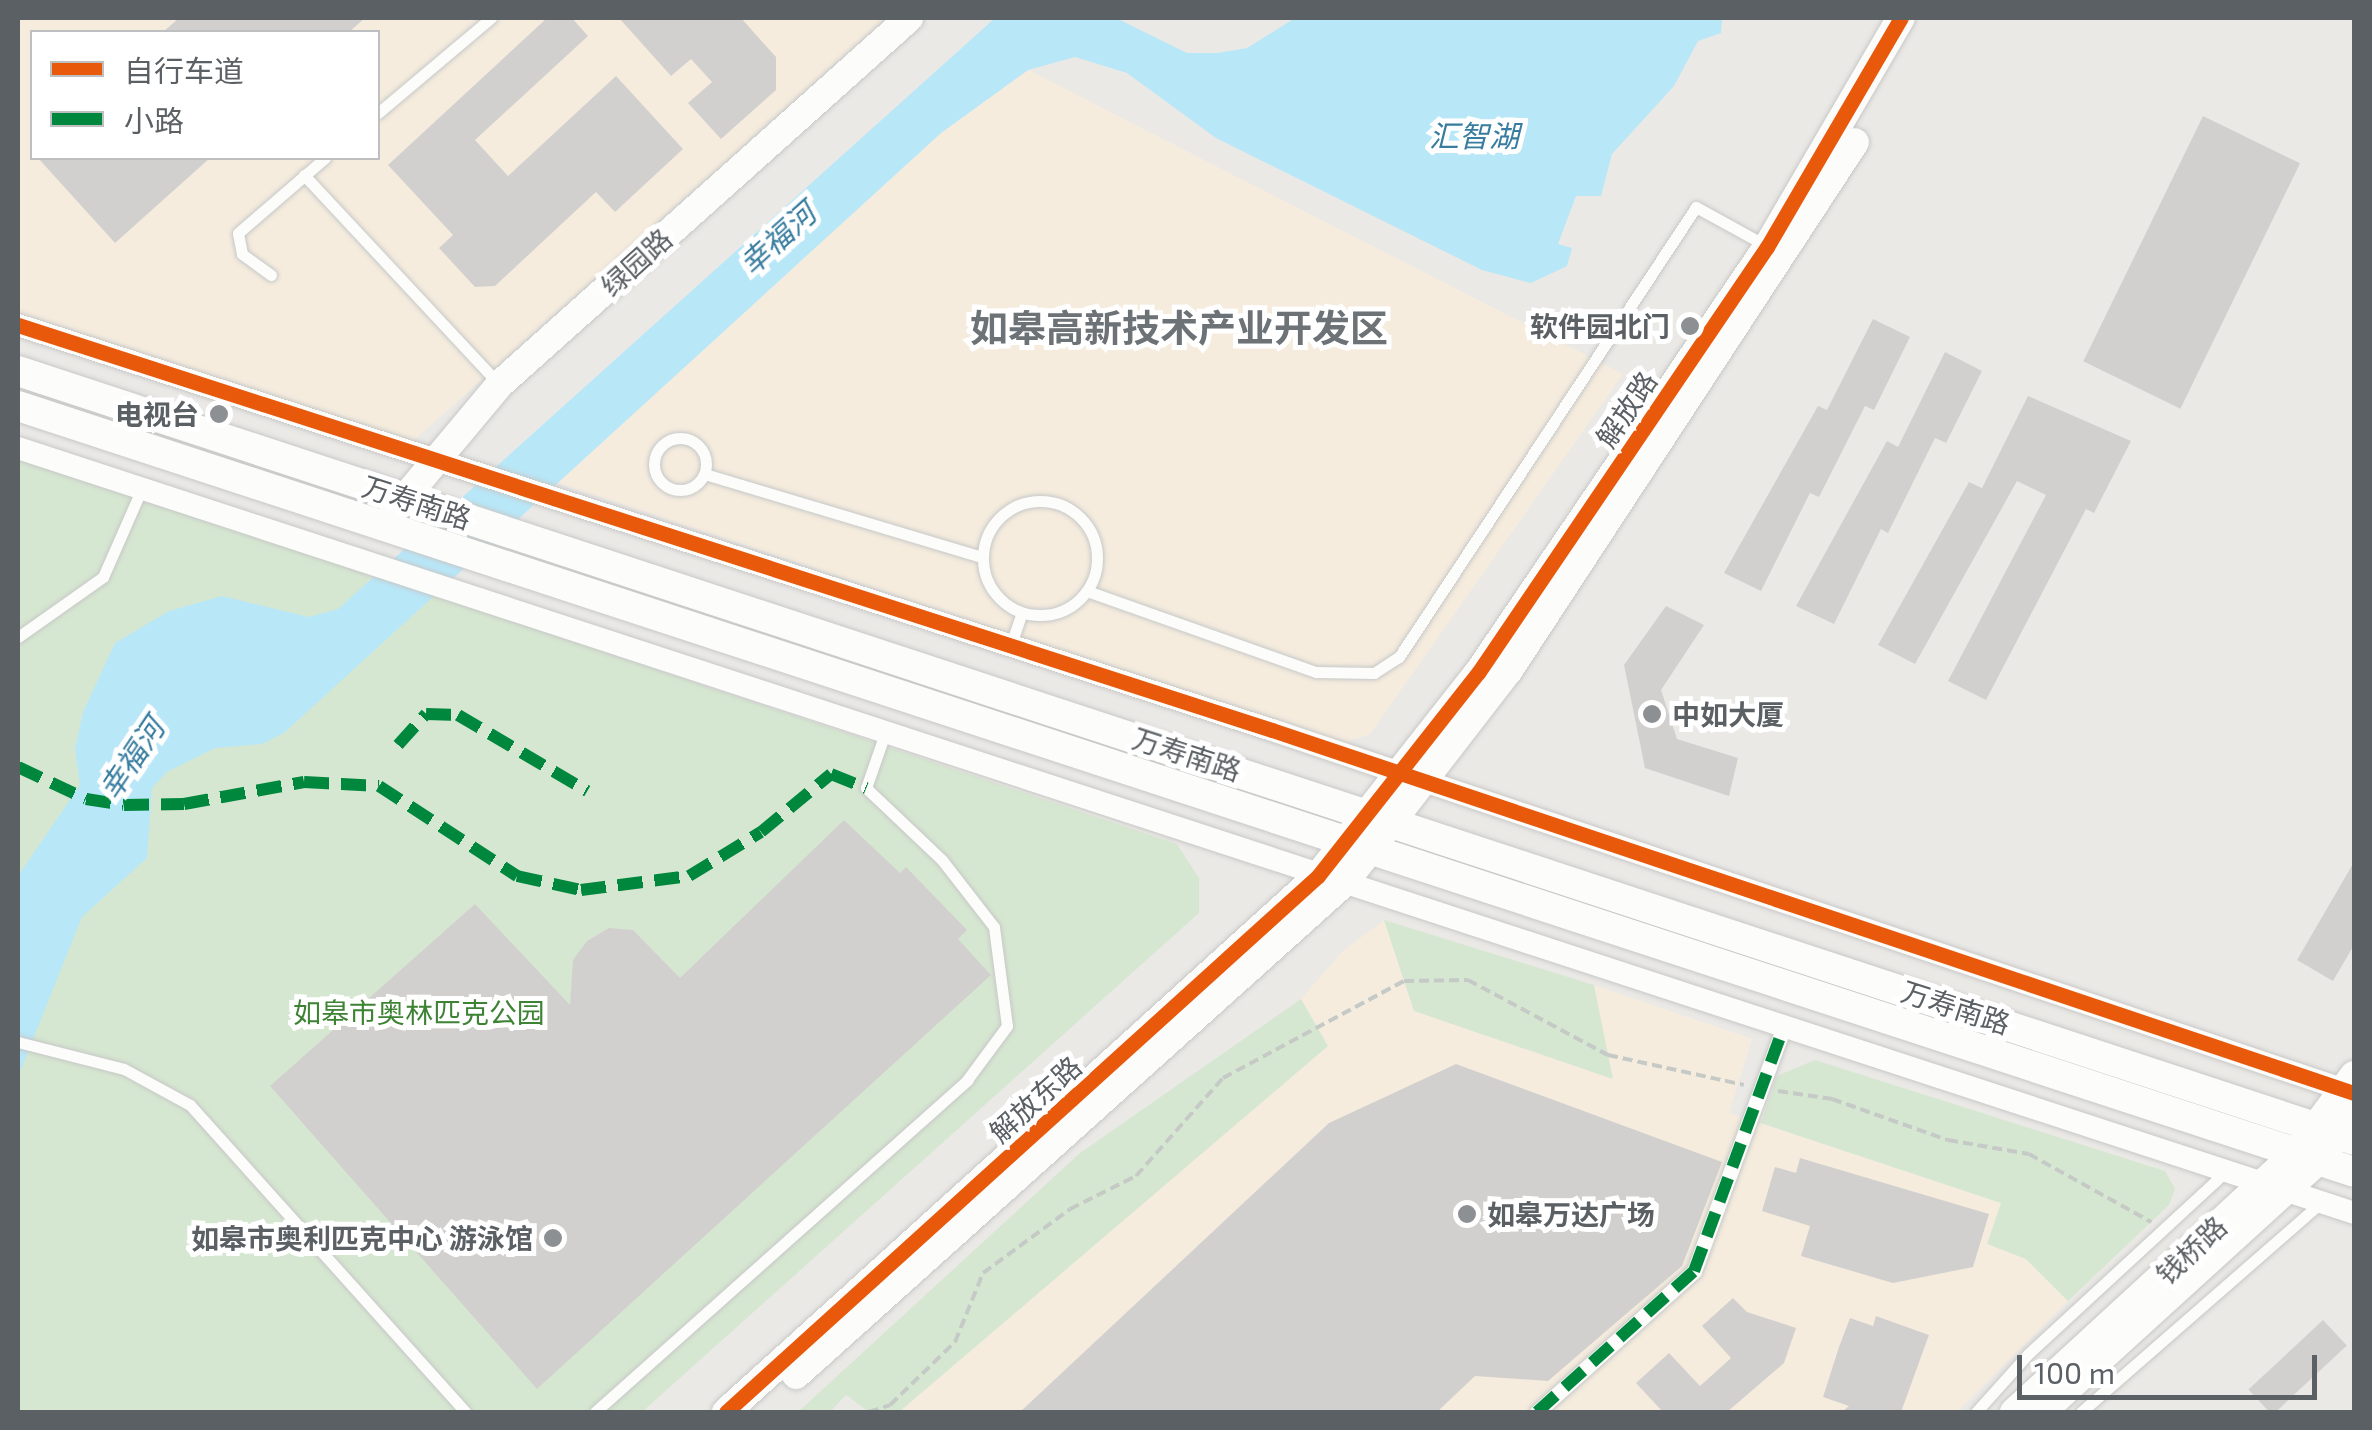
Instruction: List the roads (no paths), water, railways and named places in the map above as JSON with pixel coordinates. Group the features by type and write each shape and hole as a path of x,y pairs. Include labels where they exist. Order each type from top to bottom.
{"main road":[{"name":"万寿南路","path":"18,371 1383,817 2346,1110"},
{"name":"万寿南路","path":"18,406 2354,1172"}],"street":[{"name":"解放路","path":"1776,253 1901,18"},
{"name":"解放路","path":"1383,817 1413,780 1776,253 1921,18"},
{"name":"绿园路","path":"382,524 500,384 903,20"},
{"path":"18,325 1413,780 2346,1110"},
{"path":"18,448 2354,1213"},
{"name":"解放东路","path":"754,1412 1332,879 1383,817"},
{"name":"解放东路","path":"726,1412 1332,879"},
{"path":"1537,1412 1694,1271 1756,1088 1783,1029"},
{"name":"钱桥路","path":"2014,1412 2273,1188 2308,1156 2346,1110"},
{"name":"钱桥路","path":"2042,1412 2273,1188"}],"lane":[{"path":"380,111 491,18"},
{"path":"272,275 242,254 238,233 323,160"},
{"path":"304,176 500,384"},
{"path":"1087,591 1316,672 1374,673 1399,657 1696,207 1776,253"},
{"path":"677,437 695,442 706,456 705,474 686,490 670,488 657,477 656,452 677,437"},
{"path":"705,474 982,558"},
{"path":"18,637 103,577 142,486"},
{"path":"1048,502 1082,520 1092,536 1097,554 1087,591 1058,612 1022,613 993,592 982,558 986,538 1010,509 1048,502"},
{"path":"1010,646 1022,613"},
{"path":"595,1412 967,1080 1007,1026 994,927 942,860 866,788 884,733"},
{"path":"18,1042 124,1069 190,1105 465,1412"},
{"path":"1976,1412 2224,1173"},
{"path":"2081,1412 2321,1202"}],"water":[{"path":"995,18 1116,18 1187,53 1217,53 1247,48 1295,18 1722,18 1721,33 1698,41 1674,86 1612,154 1601,196 1576,196 1558,244 1572,248 1567,266 1531,283 1482,270 1216,138 1127,73 1075,57 1028,70 941,133 284,733 262,744 215,748 167,772 152,788 147,858 82,917 18,1077 18,876 80,785 75,749 83,712 115,643 169,611 222,596 309,617 338,609"}],"place":[{"name":"软件园北门","path":"1690,326"},
{"name":"电视台","path":"219,414"},
{"name":"中如大厦","path":"1652,714"},
{"name":"如皋万达广场","path":"1467,1214"},
{"name":"如皋市奥利匹克中心 游泳馆","path":"553,1238"}],"district":[{"name":"如皋高新技术产业开发区","path":"1179,328"}],"water label":[{"name":"汇智湖","path":"1474,135"},
{"name":"幸福河","path":"777,238"},
{"name":"幸福河","path":"131,758"}],"park label":[{"name":"如皋市奥林匹克公园","path":"419,1012"}]}
